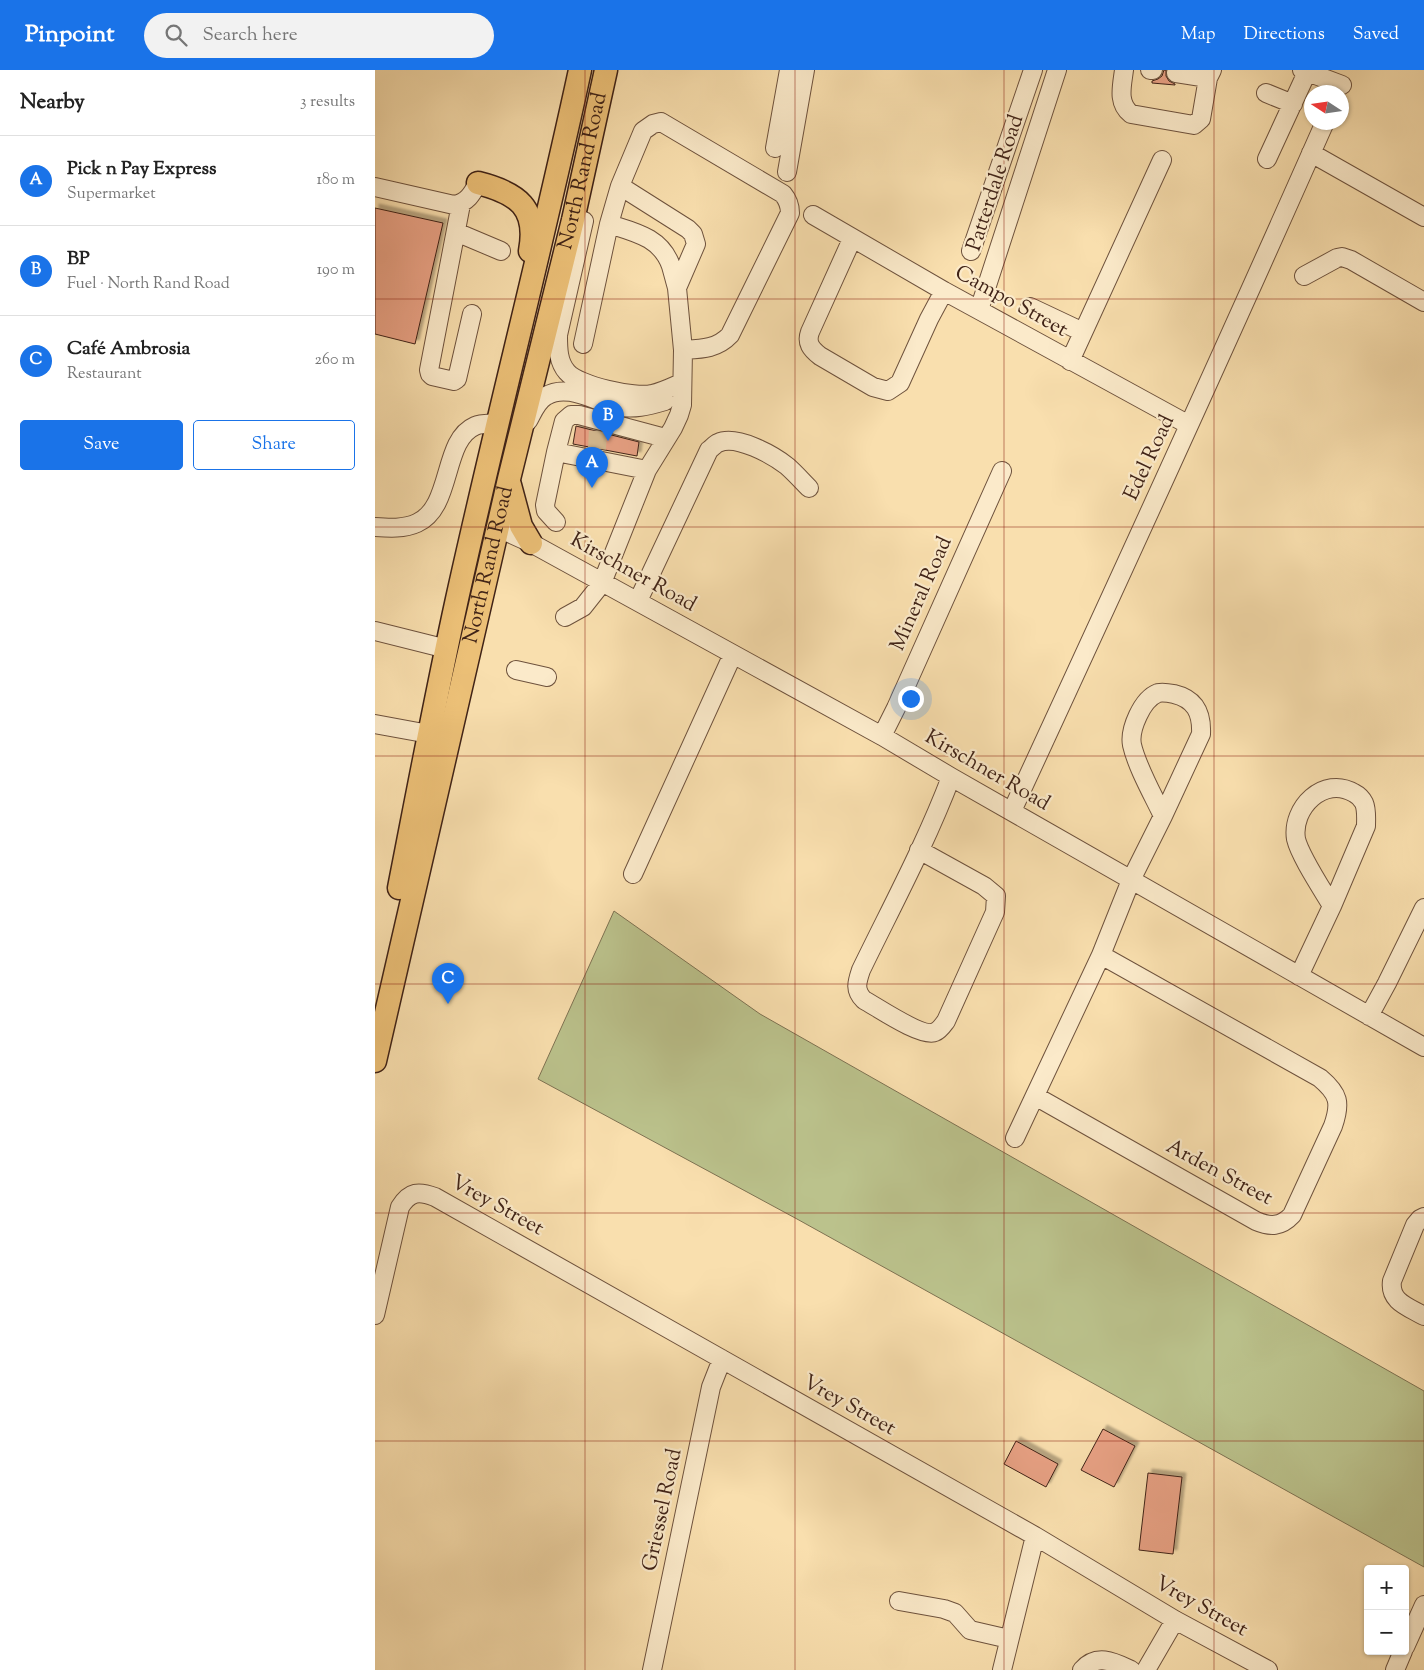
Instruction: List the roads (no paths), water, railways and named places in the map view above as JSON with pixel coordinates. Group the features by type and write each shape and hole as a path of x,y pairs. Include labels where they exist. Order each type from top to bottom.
{"main road":[{"path":"561,159 571,70"},
{"name":"North Rand Road","path":"375,996 398,896 429,730 447,648 580,70"},
{"name":"North Rand Road","path":"375,1061 509,479 573,220 607,70"},
{"path":"478,183 495,187 514,196 523,204 532,227 519,334"},
{"path":"491,557 508,546 528,541 521,526 509,479"},
{"path":"429,730 459,629 478,548 486,534 498,528"}],"street":[{"path":"607,70 607,97 601,139 558,335 561,363 567,373 617,406 647,407 682,390"},
{"path":"775,148 789,70"},
{"path":"787,172 805,70"},
{"path":"971,251 1033,70"},
{"name":"Patterdale Road","path":"979,310 1057,70"},
{"path":"1124,70 1122,102 1125,110 1131,114 1193,124 1201,118 1210,74 1176,73"},
{"path":"1267,159 1306,71 1343,82"},
{"path":"1025,89 1048,96"},
{"path":"1266,94 1293,104"},
{"path":"583,344 609,224 620,186 643,131 659,122 783,194 789,203 791,213 731,335 717,346 683,350"},
{"name":"Edel Road","path":"1013,811 1321,130"},
{"path":"1311,153 1424,217"},
{"path":"1070,361 1162,160"},
{"path":"375,187 445,204 461,204 468,199 478,183"},
{"path":"620,186 689,229 693,234 696,244 677,288"},
{"path":"461,204 429,374 454,381 457,379 472,314"},
{"name":"Campo Street","path":"813,215 944,291 1189,425"},
{"path":"565,617 583,607 602,583 647,470 665,438 673,428 682,405 683,350 677,288 671,265 665,254 644,235 609,224"},
{"path":"456,232 501,251"},
{"path":"852,239 808,338 813,351 873,387 888,391 900,383 944,291"},
{"path":"1304,276 1342,257 1351,260 1424,302"},
{"path":"1029,307 1083,332"},
{"path":"521,432 538,404 551,393 561,391 595,393"},
{"path":"595,393 598,424"},
{"path":"557,522 546,510 545,505 556,452 565,421 571,415 579,415 598,424 665,438"},
{"path":"375,527 408,526 419,522 429,514 436,504 461,439 469,430 477,426 498,423"},
{"path":"638,601 709,450 717,443 733,440 753,448 788,467 809,488"},
{"path":"556,452 597,455 647,470"},
{"name":"Mineral Road","path":"882,736 900,700 1002,471"},
{"name":"Kirschner Road","path":"498,528 528,541 882,736 1424,1047"},
{"path":"375,631 447,648"},
{"path":"633,874 733,654"},
{"path":"516,670 547,677"},
{"path":"1015,1138 1101,955 1131,880 1163,816 1201,734 1201,721 1198,711 1191,702 1180,696 1158,693 1147,701 1138,715 1132,731 1132,745 1163,816"},
{"path":"375,724 429,730"},
{"path":"919,850 984,886 996,896 997,903 995,912 946,1021 936,1032 930,1033 914,1029 864,1000 858,994 857,981 861,970 939,808 951,777"},
{"path":"1299,976 1332,906 1366,826 1364,802 1357,795 1340,787 1328,787 1318,791 1309,800 1301,812 1296,838 1300,850 1332,906"},
{"path":"1369,1016 1424,908"},
{"name":"Arden Street","path":"1035,1096 1256,1221 1277,1225 1286,1222 1292,1215 1338,1113 1335,1093 1320,1078 1101,955"},
{"name":"Vrey Street","path":"375,1315 400,1207 405,1198 414,1193 425,1193 1035,1536 1175,1620 1268,1670"},
{"path":"1424,1217 1415,1225 1392,1281 1391,1288 1397,1300 1424,1316"},
{"name":"Griessel Road","path":"653,1670 711,1387 722,1359"},
{"path":"1002,1670 1035,1536"},
{"path":"899,1601 955,1613 970,1630 1009,1639"},
{"path":"1409,1638 1424,1605"},
{"path":"1146,1670 1175,1620"},
{"path":"1395,1670 1401,1655"},
{"path":"1082,1670 1086,1665 1102,1659 1131,1670"}],"tunnel":[{"path":"597,449 598,428"}],"place":[{"name":"BP","path":"608,441"},
{"name":"Pick n Pay Express","path":"592,488"},
{"name":"Café Ambrosia","path":"448,1004"}]}
